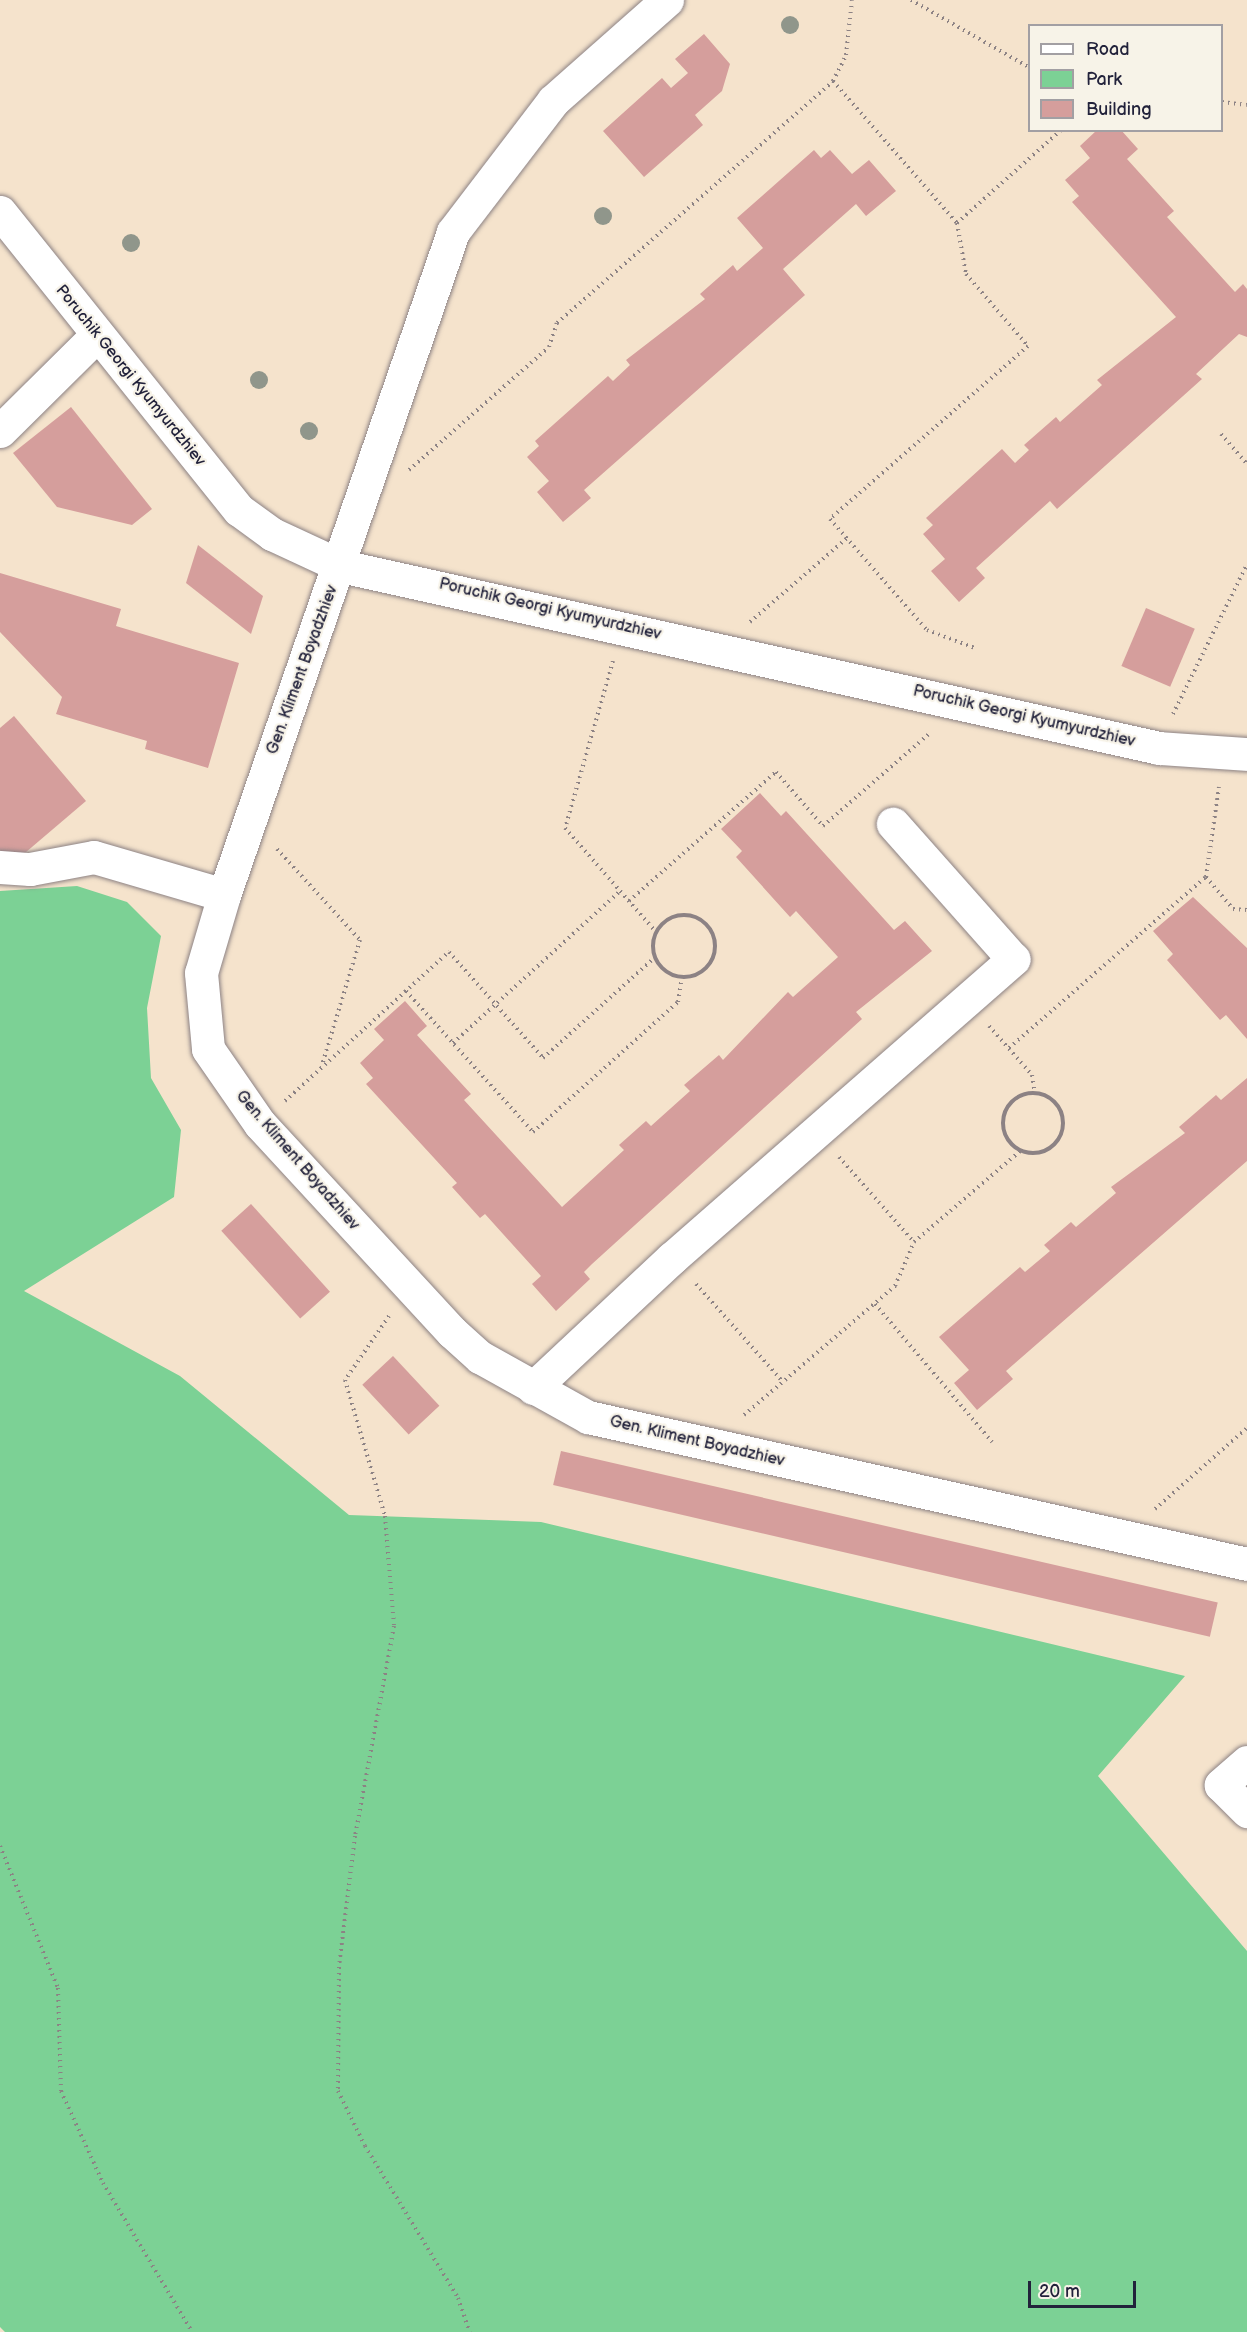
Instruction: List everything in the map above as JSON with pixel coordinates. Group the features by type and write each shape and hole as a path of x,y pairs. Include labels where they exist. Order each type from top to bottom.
{"street":[{"name":"Gen. Kliment Boyadzhiev","path":"667,0 553,101 453,232 341,566 224,895 201,973 201,1020 208,1049 260,1124 410,1289 480,1357 588,1417 708,1446 1247,1564"},
{"name":"Poruchik Georgi Kyumyurdzhiev","path":"0,212 239,510 272,534 341,566 1159,747 1236,754"},
{"path":"0,431 97,335"},
{"path":"533,1388 672,1258 1013,959 893,824"},
{"path":"0,867 30,869 94,857 224,895"},
{"path":"1247,1762 1221,1785 1247,1811"}],"path":[{"path":"406,473 549,347 557,323 832,81 846,56 852,0"},
{"path":"911,0 1028,67"},
{"path":"832,81 957,222 966,274 1028,346 830,519 927,630 975,648"},
{"path":"1223,102 1247,105"},
{"path":"957,222 1059,132"},
{"path":"1221,434 1247,464"},
{"path":"719,648 847,538"},
{"path":"1159,747 1247,564"},
{"path":"623,627 565,828 656,932 655,957 670,974 682,977 704,969 712,960 713,936 698,918 686,915 674,916 656,932"},
{"path":"629,901 776,772 823,826 963,704"},
{"path":"1035,1093 1032,1075 1009,1048 1206,877 1236,754"},
{"path":"285,859 360,940 321,1068"},
{"path":"1206,877 1233,909 1247,910"},
{"path":"453,1043 620,891"},
{"path":"260,1124 449,952 543,1058 655,957"},
{"path":"406,991 533,1132 678,1002 682,977"},
{"path":"708,1446 895,1286 914,1242 1020,1151 1044,1152 1061,1136 1064,1125 1056,1103 1035,1093 1013,1101 1006,1110 1004,1134 1020,1151"},
{"path":"817,1130 914,1242"},
{"path":"672,1258 783,1382"},
{"path":"410,1289 345,1380 385,1516 393,1626 353,1848 339,1967 338,2091 365,2146 458,2298 470,2332"},
{"path":"874,1304 992,1442"},
{"path":"1123,1537 1247,1428"},
{"path":"0,1846 58,1988 61,2091 103,2183 192,2332"}],"green space":[{"path":"77,886 127,902 161,936 147,1008 151,1078 181,1130 174,1197 24,1291 180,1376 349,1515 541,1522 1185,1676 1098,1776 1247,1951 1247,2332 5,2332 0,2327 0,891"}],"building":[{"path":"704,34 730,64 722,91 695,115 703,125 644,177 603,131 662,78 671,88 688,73 675,59"},
{"path":"1095,132 1123,132 1138,149 1127,159 1174,211 1167,217 1235,292 1243,284 1247,289 1247,337 1239,334 1196,374 1202,379 1057,509 1050,501 976,568 985,578 959,602 931,571 945,559 923,534 933,525 926,518 1002,449 1015,463 1029,450 1024,445 1056,417 1060,422 1102,385 1097,380 1176,317 1072,202 1079,196 1065,180 1090,158 1080,146"},
{"path":"814,150 821,158 830,150 852,174 869,160 896,191 866,216 856,204 783,269 805,295 584,490 591,498 563,522 537,492 549,481 527,457 539,446 535,441 608,376 613,381 630,365 626,360 705,299 700,294 733,265 737,271 763,248 737,218"},
{"path":"71,407 152,509 132,525 57,507 13,453"},
{"path":"198,545 263,596 251,634 186,583"},
{"path":"0,573 121,609 116,626 239,663 208,768 145,749 147,741 56,714 62,697 0,632"},
{"path":"1146,608 1195,629 1170,687 1121,666"},
{"path":"14,716 86,801 12,864 0,850 0,728"},
{"path":"760,793 781,816 786,811 894,930 905,921 932,951 856,1012 862,1019 592,1264 584,1272 590,1279 556,1311 532,1284 541,1276 485,1214 480,1218 452,1187 457,1183 366,1084 373,1078 360,1063 384,1040 374,1029 405,1001 427,1026 417,1035 471,1094 464,1100 562,1207 624,1150 619,1145 646,1121 651,1126 690,1091 684,1085 719,1055 723,1060 788,992 793,997 838,957 796,911 790,917 736,857 742,851 721,829"},
{"path":"1193,897 1247,948 1247,1039 1226,1015 1220,1020 1167,960 1173,954 1153,931"},
{"path":"1247,1078 1247,1161 1006,1371 1013,1379 977,1410 954,1383 969,1370 939,1337 1020,1267 1025,1272 1050,1251 1044,1245 1071,1222 1076,1227 1116,1193 1111,1187 1185,1133 1179,1127 1216,1095 1221,1100"},
{"path":"251,1204 330,1292 300,1318 221,1231"},
{"path":"393,1356 439,1406 409,1434 362,1385"},
{"path":"561,1451 1218,1603 1210,1637 553,1485"}]}
